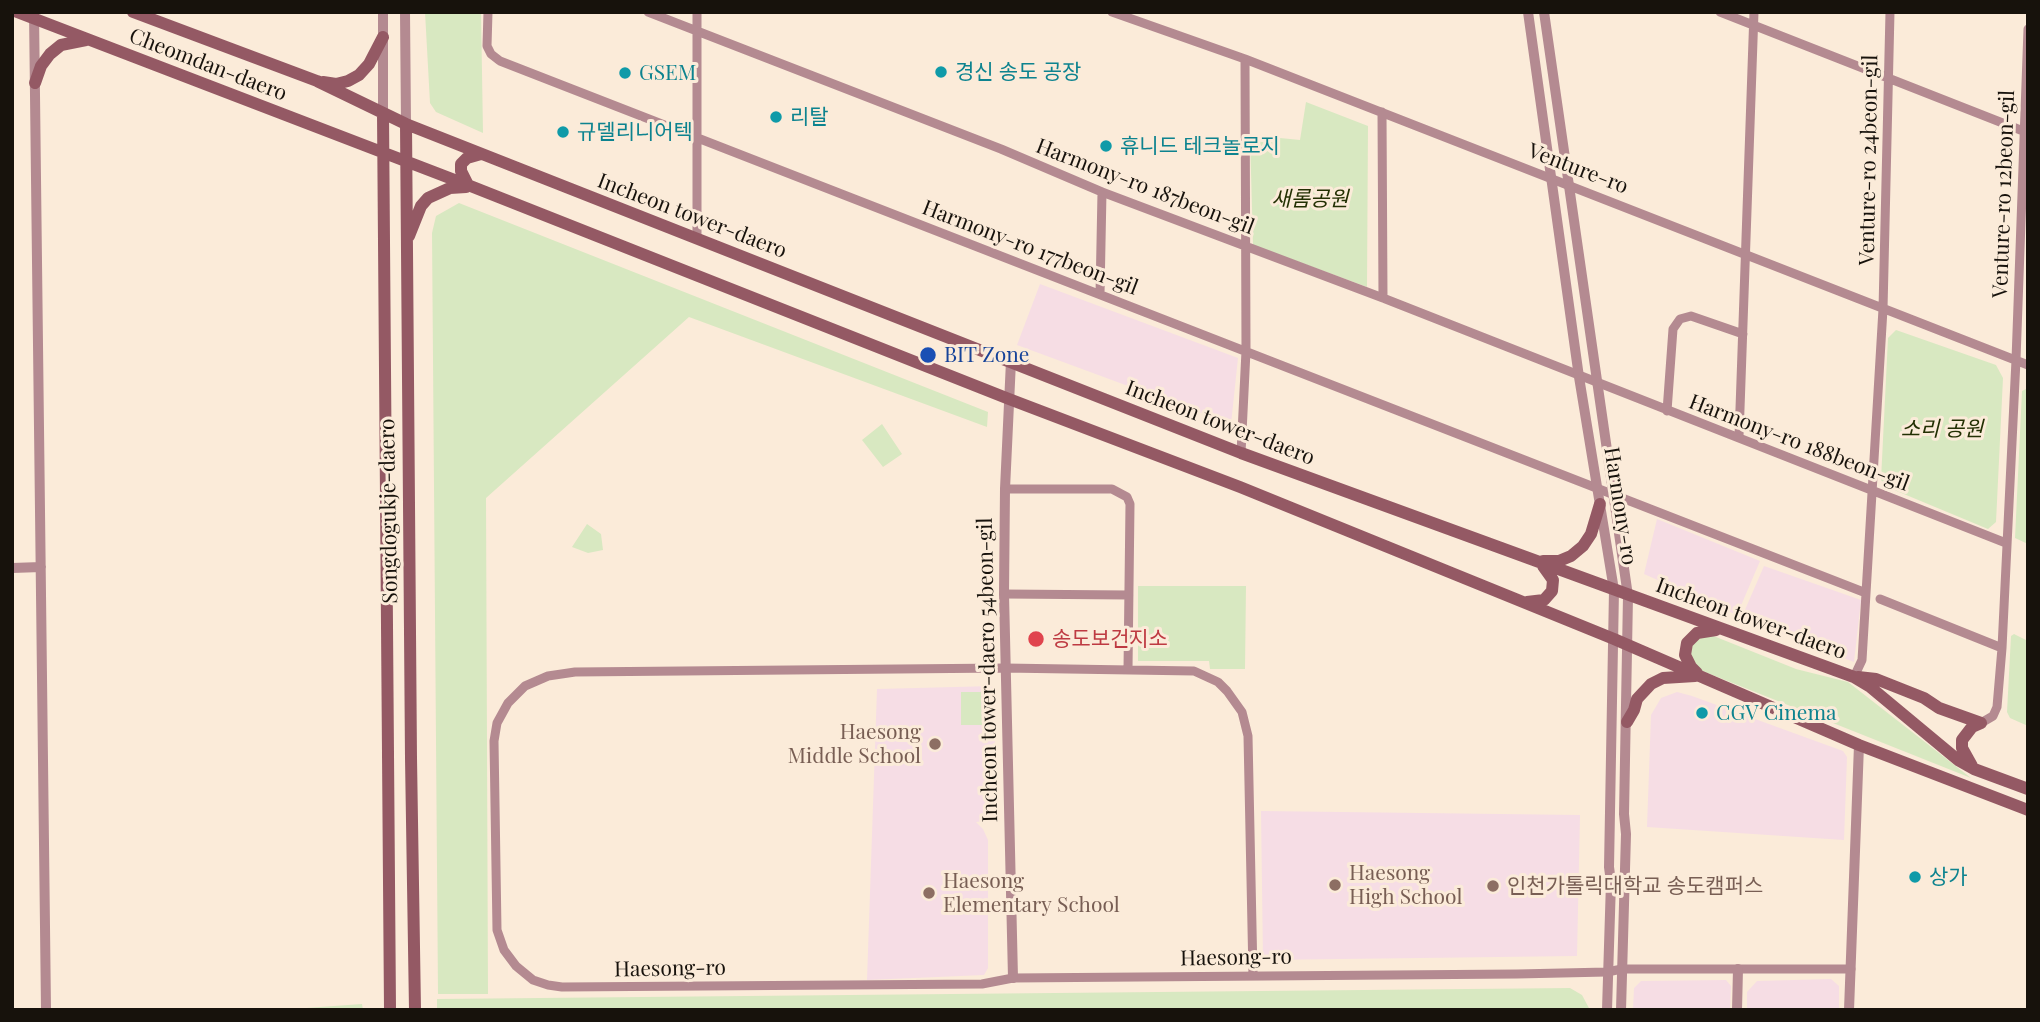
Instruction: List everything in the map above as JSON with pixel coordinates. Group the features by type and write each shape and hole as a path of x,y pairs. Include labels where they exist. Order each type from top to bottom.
{"main road":[{"name":"Cheomdan-daero","path":"18,12 34,15 88,40 384,155"},
{"name":"Cheomdan-daero","path":"133,12 317,81 383,114"},
{"path":"317,81 336,84 359,75 369,64 383,37"},
{"path":"35,83 41,66 50,54 61,46 88,40"},
{"name":"Incheon tower-daero","path":"383,114 1241,453 1854,677 1869,686 1958,760 1974,769 2028,789"},
{"name":"Songdogukje-daero","path":"383,114 390,1010"},
{"name":"Songdogukje-daero","path":"406,124 415,1010"},
{"path":"470,186 461,171 461,164 467,158 481,154"},
{"path":"384,155 406,161 1252,492 1627,644 1859,745 2028,810"},
{"path":"406,243 421,206 428,198 450,188 470,186"},
{"path":"1538,562 1559,561 1571,556 1583,546 1591,534 1600,504"},
{"path":"1523,602 1541,601 1552,591 1553,580 1538,562"},
{"path":"1702,677 1685,655 1691,637 1704,630 1734,634"},
{"path":"1627,722 1637,699 1651,684 1663,678 1702,677"},
{"path":"1854,677 1876,679 1924,698 1939,708 1981,723"},
{"path":"1962,716 1969,725 1962,740 1962,748 1974,769"},
{"path":"1967,732 1981,723"}],"street":[{"name":"Songdogukje-daero","path":"383,12 383,114"},
{"name":"Songdogukje-daero","path":"405,12 406,124"},
{"name":"Harmony-ro 177beon-gil","path":"488,12 487,46 491,54 500,61 1866,593"},
{"name":"Harmony-ro 187beon-gil","path":"648,12 1579,377"},
{"path":"697,12 697,238"},
{"name":"Venture-ro","path":"1112,12 1245,59 2028,365"},
{"name":"Harmony-ro","path":"1528,12 1579,377 1614,590 1607,1010"},
{"name":"Harmony-ro","path":"1544,12 1628,596 1622,1010"},
{"path":"1720,12 2023,131"},
{"path":"1739,437 1754,12"},
{"name":"Venture-ro 24beon-gil","path":"1854,677 1862,660 1883,309 1890,12"},
{"path":"34,15 46,1010"},
{"name":"Venture-ro 12beon-gil","path":"1981,723 1993,716 1997,707 2002,648 2028,29"},
{"path":"1241,453 1246,351 1245,59"},
{"path":"1382,112 1383,298"},
{"path":"1100,294 1102,192"},
{"path":"1667,411 1673,329 1680,319 1691,316 1743,334"},
{"name":"Incheon tower-daero 54beon-gil","path":"1011,361 1005,489 1004,594 1013,978"},
{"name":"Harmony-ro 188beon-gil","path":"1579,377 2006,543"},
{"path":"1005,489 1112,489 1123,493 1130,504 1128,669"},
{"path":"12,568 41,567"},
{"path":"1004,594 1129,595"},
{"path":"1880,599 2002,648"},
{"name":"Haesong-ro","path":"1253,975 1248,736 1242,712 1227,691 1208,677 1179,669 575,672 548,676 532,682 508,703 500,716 495,732 499,940 516,966 533,980 562,987 982,984 1013,978 1607,972 1622,969 1851,969"},
{"path":"1849,1010 1859,745"},
{"path":"1737,1010 1738,969"}],"shaded area":[{"path":"1040,284 1238,358 1231,424 1017,345"},
{"path":"1657,519 1760,561 1737,615 1644,574"},
{"path":"1764,566 1861,600 1854,662 1741,619"},
{"path":"994,686 996,811 985,821 976,822 988,840 988,968 984,975 867,980 877,689"},
{"path":"1677,692 1843,751 1847,757 1844,840 1647,827 1651,715 1661,698"},
{"path":"1261,811 1580,815 1577,956 1263,960"},
{"path":"1831,979 1839,986 1839,1010 1747,1010 1747,992 1757,981"},
{"path":"1726,980 1731,986 1730,1010 1633,1010 1634,988 1641,981"}],"green space":[{"path":"425,12 481,12 483,133 436,112 430,103"},
{"name":"새롬공원","path":"1306,102 1368,126 1367,287 1253,245 1250,135 1300,140"},
{"path":"459,203 988,412 987,427 689,317 486,498 488,994 438,994 432,233 436,216"},
{"name":"소리 공원","path":"1896,330 1996,365 2003,378 1996,522 1988,529 1887,487 1881,480 1888,338"},
{"path":"2028,388 2028,544 2015,538 2022,391"},
{"path":"882,424 902,454 883,467 862,440"},
{"path":"587,524 601,534 603,550 588,553 572,547"},
{"path":"1138,586 1246,586 1245,669 1210,669 1209,661 1138,661"},
{"path":"2014,634 2028,641 2028,726 2010,718 2007,712 2011,636"},
{"path":"1711,635 1796,669 1848,682 1971,778 1700,670 1690,659 1693,639"},
{"path":"961,692 981,692 982,725 961,725"},
{"path":"1570,988 1582,995 1590,1010 437,1010 437,999"},
{"path":"362,1004 363,1010 255,1010 292,1009"}],"place":[{"name":"경신 송도 공장","path":"941,72"},
{"name":"GSEM","path":"625,73"},
{"name":"리탈","path":"776,117"},
{"name":"규델리니어텍","path":"563,132"},
{"name":"휴니드 테크놀로지","path":"1106,146"},
{"name":"BIT Zone","path":"928,355"},
{"name":"송도보건지소","path":"1036,639"},
{"name":"CGV Cinema","path":"1702,713"},
{"name":"Haesong Middle School","path":"935,744"},
{"name":"상가","path":"1915,877"},
{"name":"Haesong High School","path":"1335,885"},
{"name":"인천가톨릭대학교 송도캠퍼스","path":"1493,886"},
{"name":"Haesong Elementary School","path":"929,893"}]}
